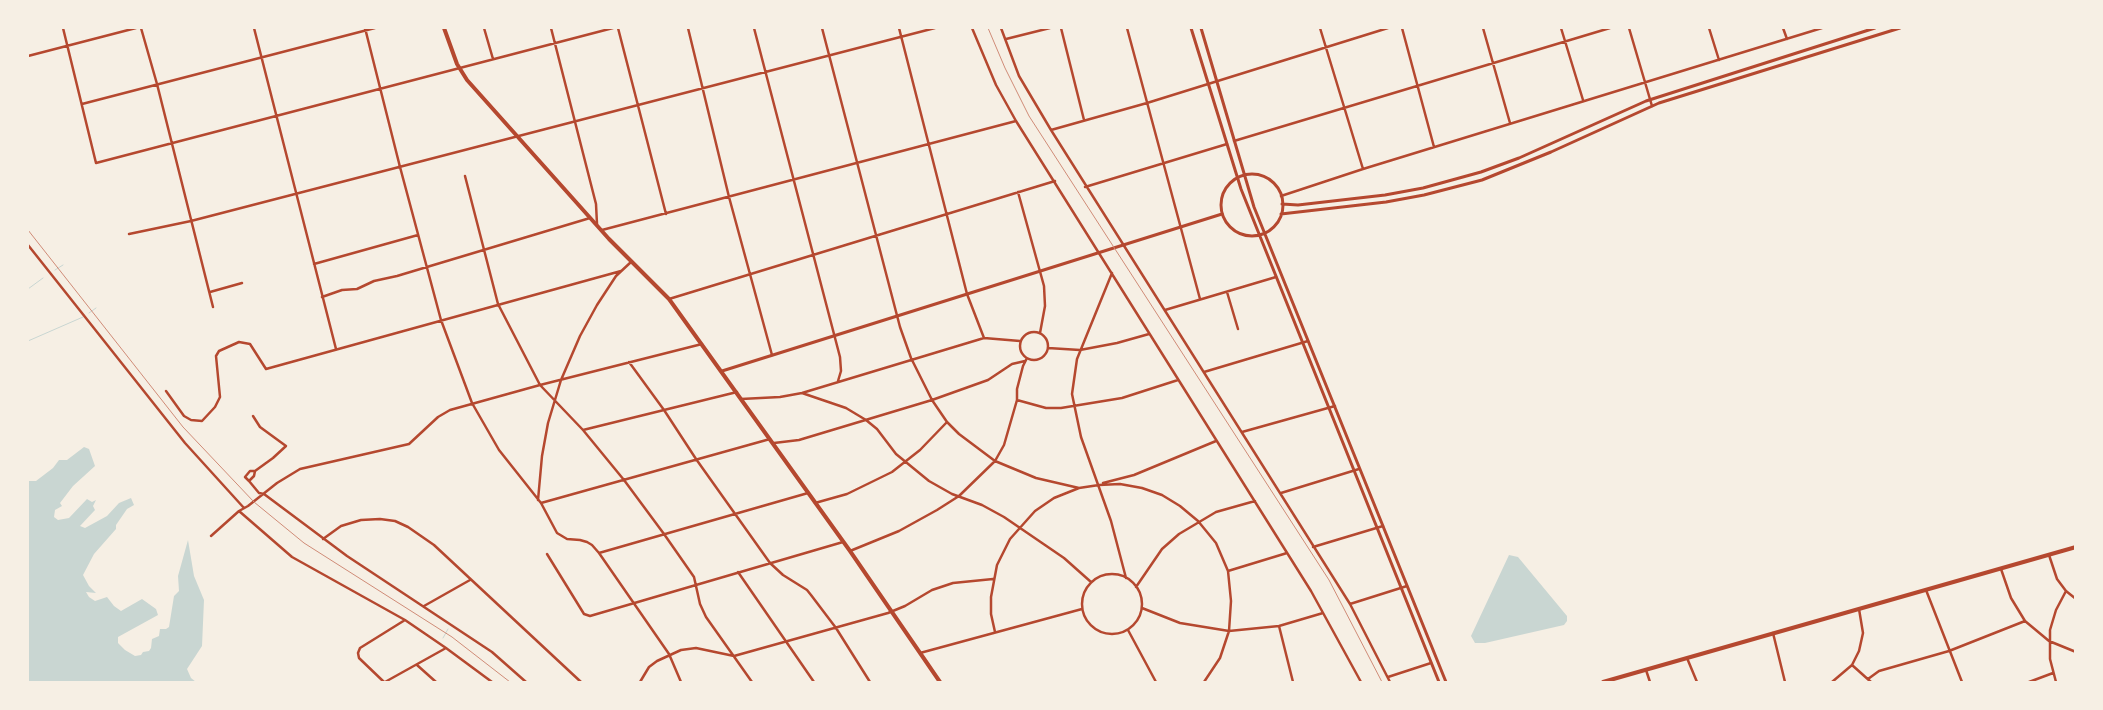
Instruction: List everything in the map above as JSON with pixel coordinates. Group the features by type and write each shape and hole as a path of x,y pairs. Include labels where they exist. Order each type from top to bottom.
{"main road":[{"path":"444,28 463,75 597,226 669,300 850,551 940,682"},
{"path":"1191,28 1237,178 1439,682"},
{"path":"1201,28 1244,175 1265,232 1446,682"},
{"path":"1282,204 1298,205 1385,195 1423,188 1463,177 1519,158 1650,100 1875,28"},
{"path":"1281,214 1386,202 1424,195 1482,180 1551,152 1652,106 1900,28"},
{"path":"1252,174 1264,177 1275,184 1281,196 1282,204 1281,214 1276,223 1265,232 1251,235 1236,231 1225,221 1221,202 1228,184 1244,175 1252,174"},
{"path":"722,371 1222,214"},
{"path":"1288,308 1294,306"},
{"path":"1603,682 2076,547"}],"street":[{"path":"63,28 96,163 613,28"},
{"path":"28,56 136,28"},
{"path":"141,28 158,84 213,307"},
{"path":"254,28 336,349"},
{"path":"82,104 375,28"},
{"path":"484,28 493,59"},
{"path":"551,28 596,204 597,226"},
{"path":"618,28 666,214"},
{"path":"688,28 772,355"},
{"path":"754,28 841,364 838,381"},
{"path":"822,28 897,316 911,358 932,400 947,422 959,434 995,461 1036,478 1079,488"},
{"path":"899,28 930,144 966,294 984,338"},
{"path":"129,234 191,221 935,28"},
{"path":"972,28 996,85 1016,121 1287,553 1361,682"},
{"path":"1001,28 1020,76 1051,130 1122,246 1165,310 1350,604 1390,682"},
{"path":"1006,39 1050,28"},
{"path":"1062,28 1084,120"},
{"path":"1127,28 1200,299"},
{"path":"1320,28 1363,169"},
{"path":"1051,130 1209,84 1388,28"},
{"path":"1402,28 1434,147"},
{"path":"1483,28 1510,123"},
{"path":"1561,28 1584,100"},
{"path":"1234,141 1610,28"},
{"path":"1628,28 1652,106"},
{"path":"1709,28 1719,60"},
{"path":"1783,28 1787,39"},
{"path":"1281,196 1584,100 1822,28"},
{"path":"366,29 400,167 441,320 472,403 499,450 541,504 557,533 567,539 587,542 600,554 669,654 681,682"},
{"path":"601,230 1016,121"},
{"path":"1086,187 1227,144"},
{"path":"465,176 498,304 540,385 583,430 624,480 664,534 694,577 700,604 706,617 752,682"},
{"path":"669,300 1055,181"},
{"path":"1018,192 1041,272 1045,301 1040,333"},
{"path":"322,297 342,290 357,289 379,279 426,267 590,218"},
{"path":"314,264 418,234"},
{"path":"28,245 185,443 244,508"},
{"path":"538,500 542,456 554,399 561,380 580,336 621,271 631,262"},
{"path":"166,391 184,416 191,420 202,421 215,407 220,397 216,359 219,351 239,342 250,344 266,369 621,271"},
{"path":"1112,273 1080,350 1073,378 1073,406 1081,438 1111,521 1126,578"},
{"path":"1165,310 1276,277"},
{"path":"209,292 242,283"},
{"path":"1227,292 1238,329"},
{"path":"1026,360 1020,351 1020,341 1026,334 1031,332 1040,333 1046,340 1048,348"},
{"path":"1048,348 1080,350 1117,343 1149,334"},
{"path":"741,399 780,397 802,393 911,358 984,338 1020,341"},
{"path":"1204,372 1308,341"},
{"path":"211,536 239,511 277,483 300,469 409,444 438,417 450,410 702,344"},
{"path":"773,443 799,440 932,400 988,380 1012,364 1040,358 1048,348"},
{"path":"850,551 899,531 959,496 995,461 1004,445 1026,360"},
{"path":"629,362 770,563 783,575 807,590 836,628 870,682"},
{"path":"1017,400 1046,408 1073,406 1122,398 1178,380"},
{"path":"583,430 737,392"},
{"path":"802,393 846,408 866,420 906,462 928,481 982,505 1020,527 1064,558 1091,582"},
{"path":"1242,432 1334,406"},
{"path":"253,416 260,427 286,446 255,471 250,471 245,477 259,493 264,494 323,539 492,652 526,682"},
{"path":"815,503 863,488 906,462 947,422"},
{"path":"541,504 770,439"},
{"path":"1099,485 1134,475 1216,441"},
{"path":"1281,493 1359,469"},
{"path":"249,481 254,476 255,471"},
{"path":"994,632 991,614 993,580 1003,552 1020,527 1035,511 1047,503 1079,488 1120,484 1142,488 1162,495 1180,506 1198,521 1216,543 1228,571 1231,600 1229,631 1220,658 1204,682"},
{"path":"600,554 734,513 808,493"},
{"path":"1136,587 1162,549 1179,534 1198,521 1229,507 1255,501"},
{"path":"239,511 292,557 405,620 492,682"},
{"path":"323,539 341,526 361,520 380,519 395,521 422,535 581,682"},
{"path":"1313,547 1383,526"},
{"path":"547,554 584,614 590,616 843,542"},
{"path":"1228,571 1287,553"},
{"path":"2049,555 2057,579 2066,591 2076,598"},
{"path":"2001,569 2011,598 2025,621 2049,640 2076,652"},
{"path":"738,572 814,682"},
{"path":"1109,574 1126,578 1136,587 1141,597 1142,608 1138,619 1128,630 1114,635 1099,632 1086,621 1082,608 1083,593 1096,578 1109,574"},
{"path":"424,606 470,580"},
{"path":"640,682 649,667 669,654 696,648 734,656 892,612 924,594 943,586 964,581 993,580"},
{"path":"1350,604 1407,586"},
{"path":"1926,590 1962,682"},
{"path":"2056,682 2049,640 2050,630 2056,610 2066,591"},
{"path":"920,653 1082,608"},
{"path":"1142,608 1180,623 1229,631 1279,626 1323,613"},
{"path":"1832,682 1852,664 1859,651 1863,634 1859,609"},
{"path":"405,620 360,648 358,653 359,658 385,682 446,648"},
{"path":"1868,679 1879,671 1949,651 2025,621"},
{"path":"1279,626 1293,682"},
{"path":"1128,630 1156,682"},
{"path":"1773,633 1785,682"},
{"path":"1687,658 1698,682"},
{"path":"1388,677 1431,663"},
{"path":"417,664 436,682"},
{"path":"1852,664 1871,682"},
{"path":"1646,670 1650,682"},
{"path":"2029,682 2053,673"}],"shaded area":[{"path":"84,447 89,449 95,466 73,486 60,503 62,506 55,510 54,517 58,520 69,518 87,499 92,502 96,500 93,506 95,510 80,526 85,528 107,516 119,503 131,498 134,505 127,509 116,525 116,529 94,554 83,575 89,586 96,593 86,592 95,601 107,597 121,611 142,599 156,609 158,615 118,637 118,643 135,656 149,651 152,639 159,636 160,629 169,627 174,596 179,591 178,576 188,540 194,576 204,600 202,646 187,669 191,678 196,682 28,682 28,481 36,481 53,468 59,460 67,460"},
{"path":"1509,555 1518,557 1567,616 1567,621 1564,625 1485,643 1475,643 1471,636"}],"waterway":[{"path":"55,270 63,265"},
{"path":"28,289 43,278"},
{"path":"89,313 96,308"},
{"path":"28,341 83,317"},
{"path":"443,638 448,629"}],"tram line":[{"path":"28,230 183,427 254,502 304,543 452,637 510,682"}],"railway":[{"path":"988,28 1029,116 1329,580 1382,682"}]}
